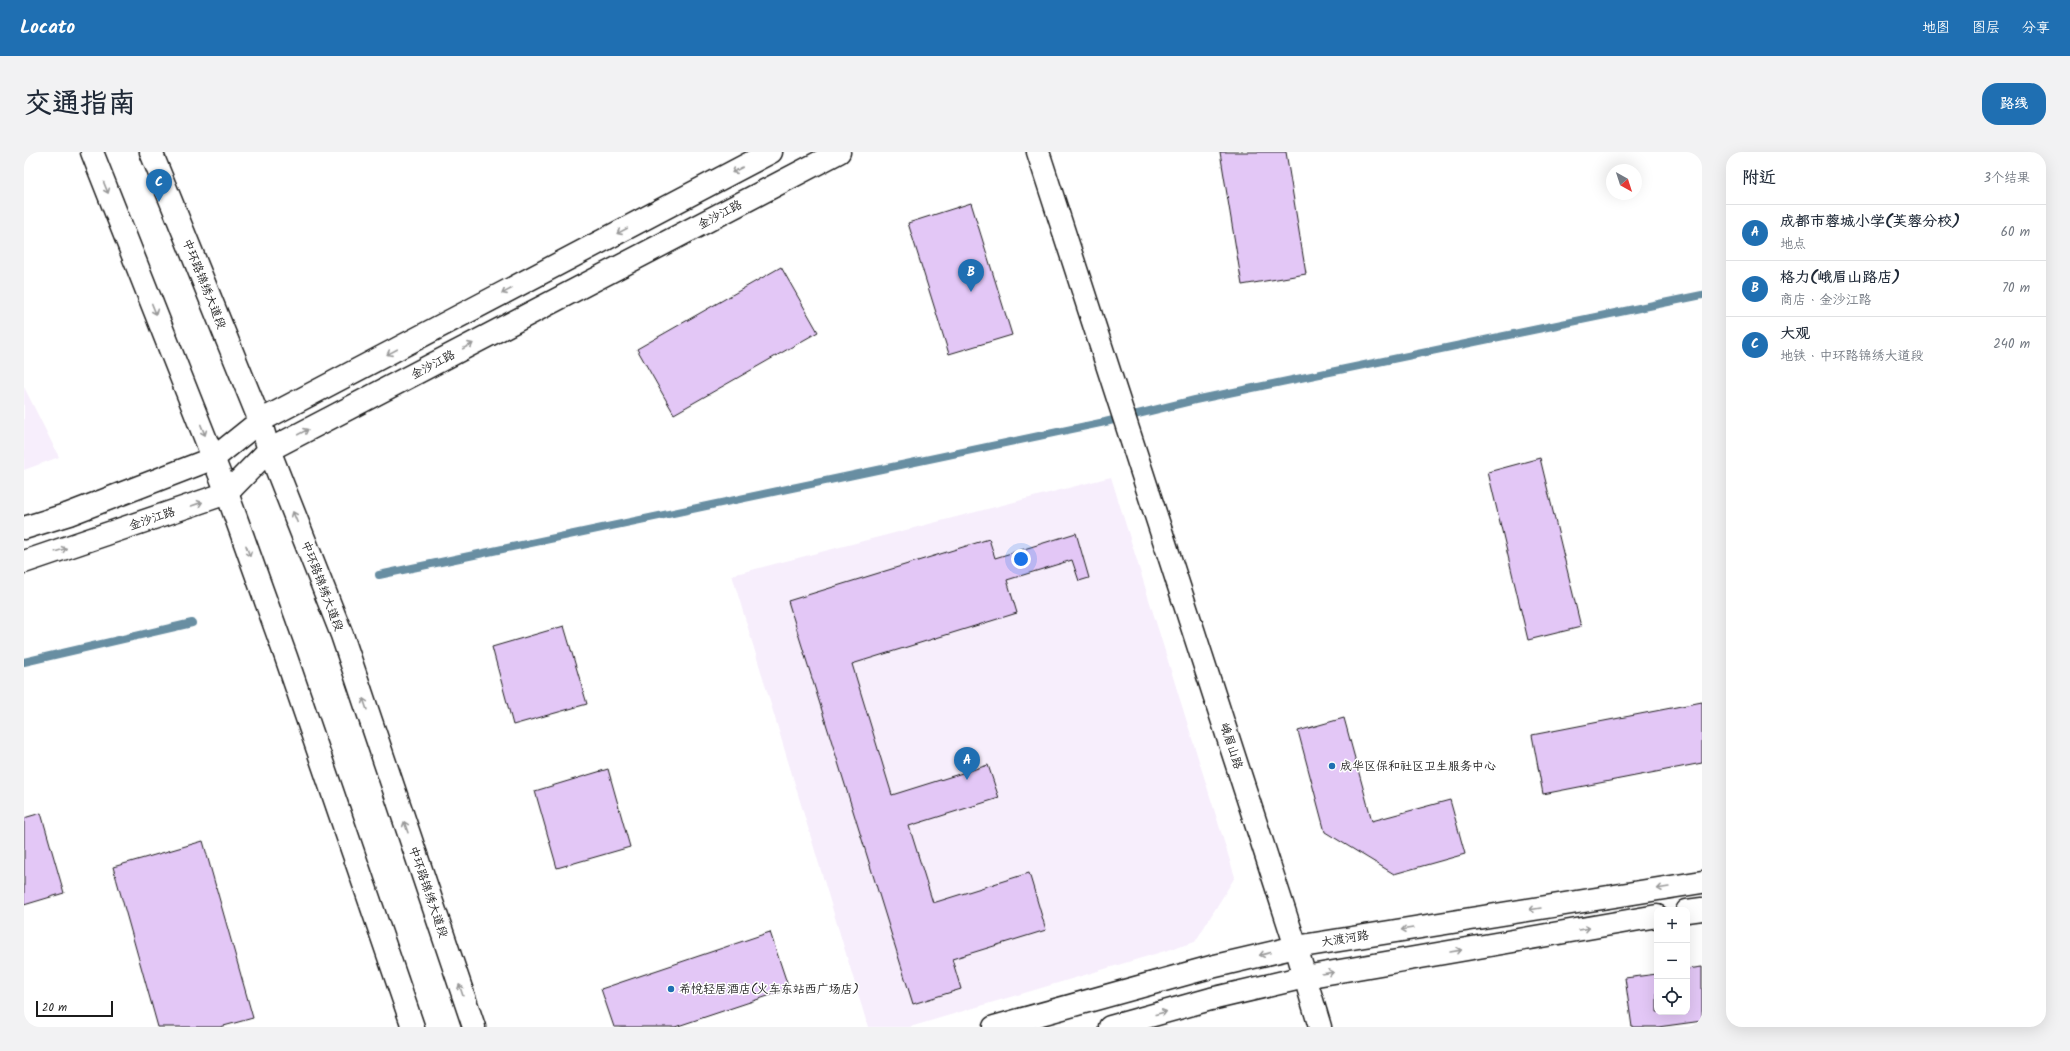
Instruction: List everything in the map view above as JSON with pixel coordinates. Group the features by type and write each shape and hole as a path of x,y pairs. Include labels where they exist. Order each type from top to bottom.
{"street":[{"path":"92,152 227,493 283,649 413,1027"},
{"name":"中环路锦绣大道段","path":"151,152 260,421 269,450 342,635 474,1027"},
{"path":"24,528 69,514 214,458 260,421 771,152"},
{"name":"金沙江路","path":"24,562 227,493 269,450 839,152"},
{"name":"峨眉山路","path":"1038,152 1306,977 1320,1027"},
{"name":"大渡河路","path":"994,1027 1211,967 1296,947 1702,882"},
{"path":"1690,911 1702,909"},
{"path":"1110,1027 1212,999 1306,977 1654,917"}],"shaded area":[{"path":"24,387 59,457 24,470"},
{"path":"1111,477 1235,877 1195,942 910,1027 868,1027 732,575"}],"building":[{"path":"1220,152 1286,152 1306,274 1242,285"},
{"path":"971,203 1012,335 949,354 908,223"},
{"path":"781,267 818,332 674,414 637,349"},
{"path":"1540,458 1581,627 1528,640 1488,472"},
{"path":"1076,533 1089,578 1079,581 1072,560 1007,580 1017,613 852,664 892,795 988,765 999,798 909,826 933,903 1029,873 1046,930 952,959 961,989 913,1004 788,601 989,539 995,558"},
{"path":"564,626 587,704 513,725 492,647"},
{"path":"1702,702 1702,763 1543,794 1532,735"},
{"name":"成华区保和社区卫生服务中心","path":"1344,718 1372,821 1450,800 1465,854 1394,874 1325,832 1298,731"},
{"path":"608,769 630,847 557,868 535,791"},
{"path":"41,813 64,893 24,905 24,818"},
{"path":"203,841 253,1018 220,1027 158,1027 113,867"},
{"path":"770,932 789,989 675,1027 614,1027 601,989"},
{"path":"1702,967 1702,1021 1658,1027 1632,1027 1625,978 1654,974 1654,1015 1690,1015 1690,969"}],"waterway":[{"path":"379,575 1105,422 1195,400 1702,295"},
{"path":"24,662 192,623"}],"place":[{"name":"大观","path":"159,202"},
{"name":"格力(峨眉山路店)","path":"971,292"},
{"name":"成华区保和社区卫生服务中心","path":"1332,766"},
{"name":"成都市蓉城小学(芙蓉分校)","path":"967,780"},
{"name":"希悦轻居酒店(火车东站西广场店)","path":"671,989"}]}
